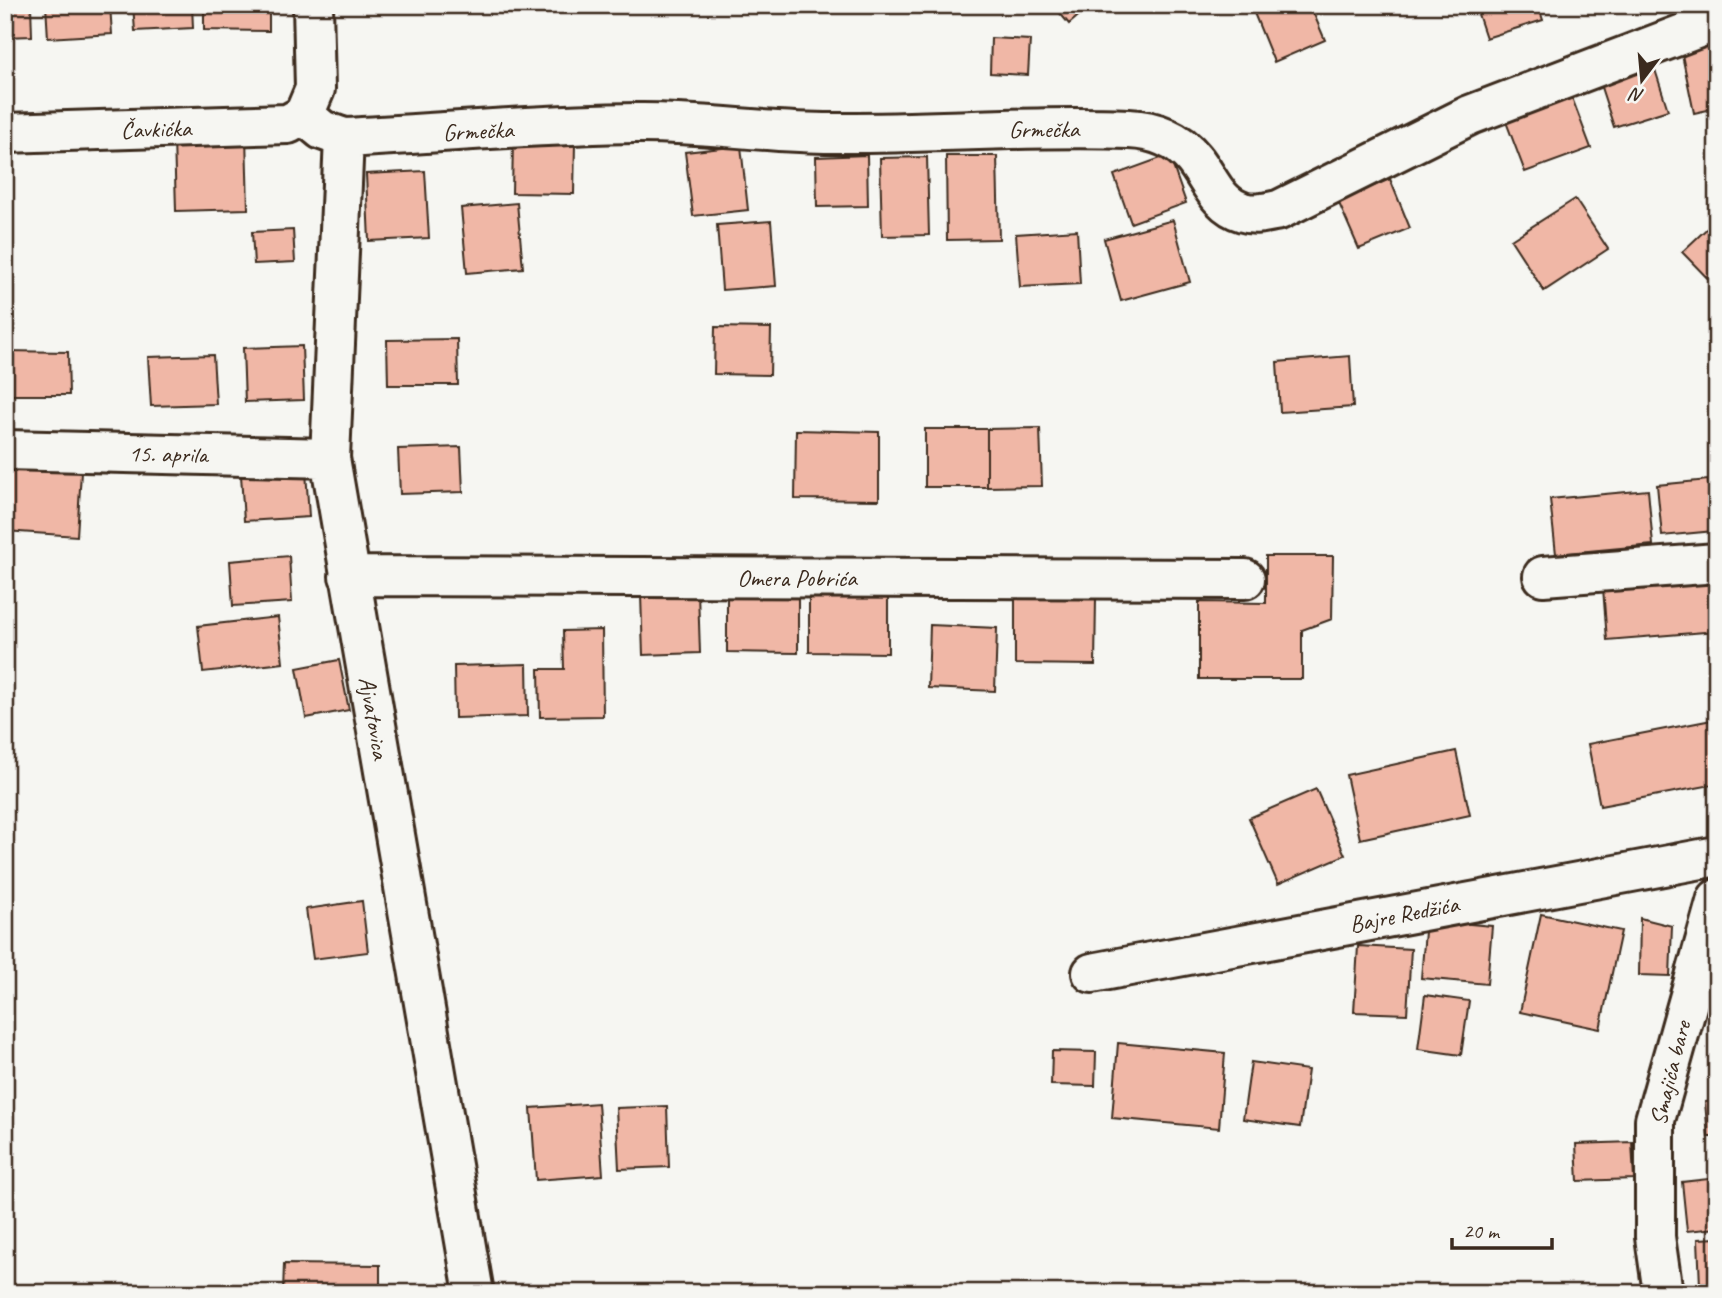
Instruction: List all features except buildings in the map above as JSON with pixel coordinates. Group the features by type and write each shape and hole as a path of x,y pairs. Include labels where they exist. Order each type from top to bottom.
{"street":[{"path":"304,115 315,89 313,5"},
{"name":"Grmečka","path":"304,115 323,130 344,138 638,123 830,133 1132,129 1156,132 1176,142 1194,158 1219,197 1244,213 1260,214 1279,210 1470,115 1717,21"},
{"name":"Čavkićka","path":"5,133 288,124 304,115"},
{"name":"Ajvatovica","path":"344,138 330,458 474,1293"},
{"name":"15. aprila","path":"5,450 330,458"},
{"path":"1542,576 1717,563"},
{"name":"Omera Pobrića","path":"349,576 1245,579"},
{"name":"Bajre Redžića","path":"1092,973 1717,856"},
{"name":"Smajića bare","path":"1663,1293 1655,1237 1655,1120 1717,899"}]}
